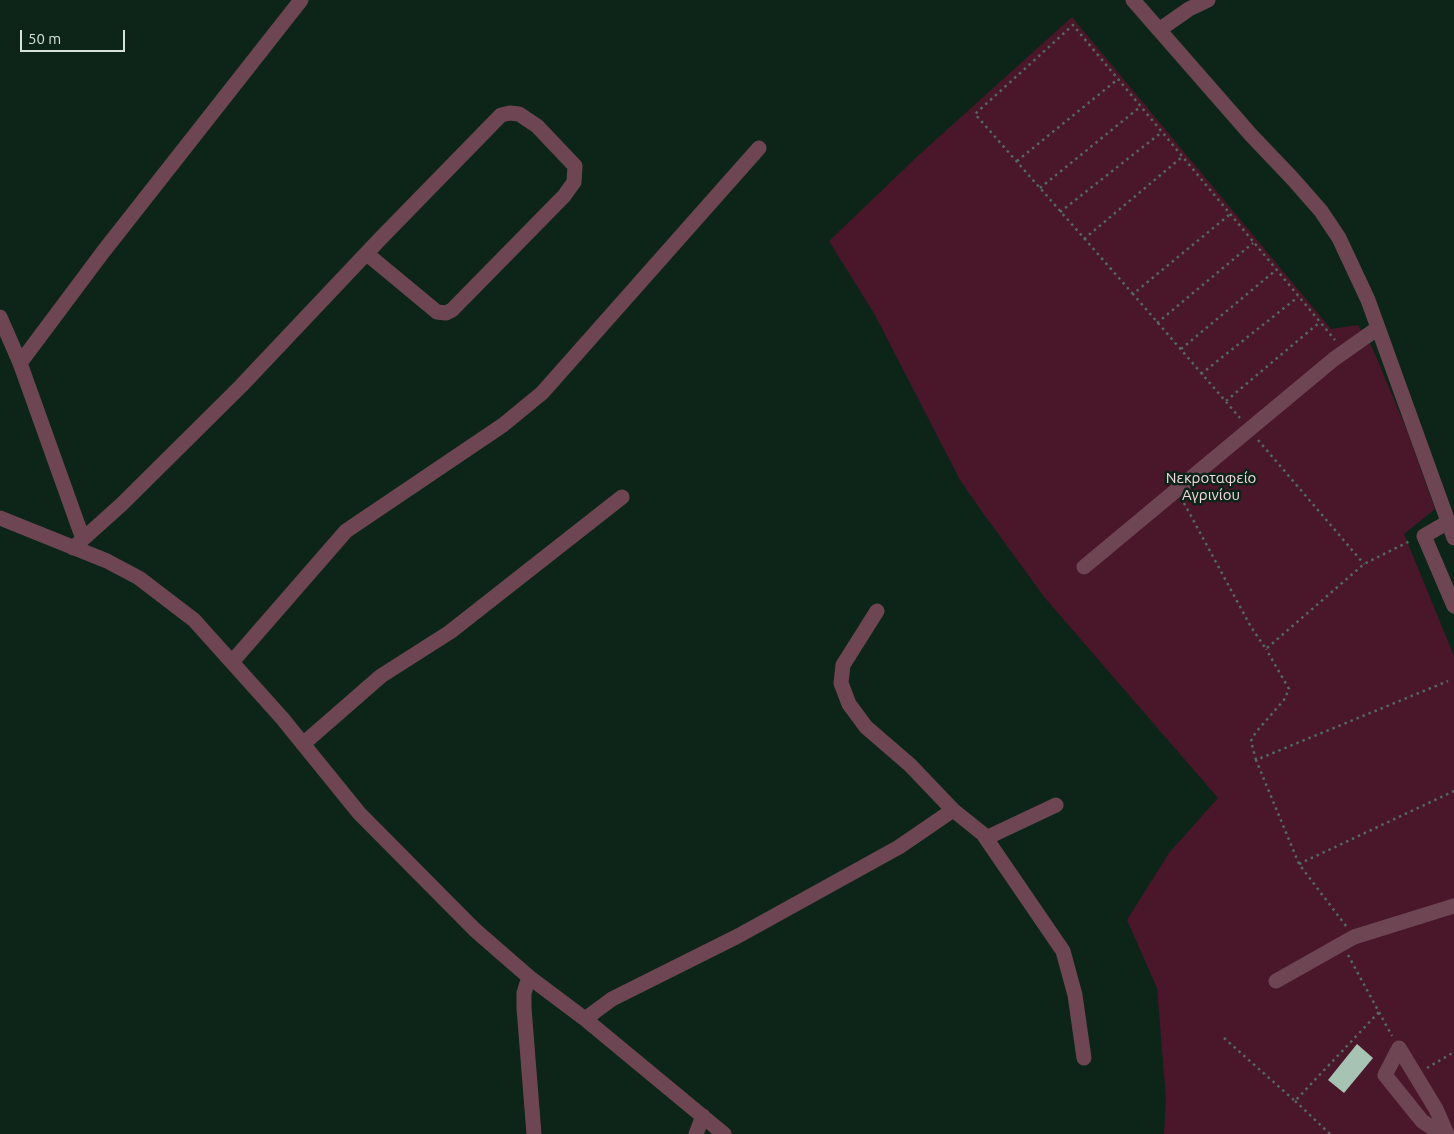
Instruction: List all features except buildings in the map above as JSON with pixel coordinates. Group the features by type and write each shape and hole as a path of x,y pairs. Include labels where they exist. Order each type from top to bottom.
{"street":[{"path":"20,362 103,252 300,0"},
{"path":"1133,0 1321,211 1346,254 1378,328 1454,538"},
{"path":"1159,30 1189,9 1208,0"},
{"path":"78,543 122,504 241,386 367,254 501,115 519,114 537,126 575,166 574,182 564,196 452,310 446,313 438,312 367,254"},
{"path":"232,662 346,531 503,425 542,393 759,148"},
{"path":"0,317 20,362 78,543"},
{"path":"1084,567 1345,352 1378,328"},
{"path":"303,744 385,673 450,632 622,497"},
{"path":"0,518 78,543 139,578 194,620 303,744 359,813 475,930 529,977 584,1019 724,1134"},
{"path":"1448,522 1424,536 1454,606"},
{"path":"877,611 843,665 841,677 845,694 860,720 920,775 953,810 978,829 986,838 1063,951 1075,995 1084,1058"},
{"path":"986,838 1056,805"},
{"path":"584,1019 612,999 738,936 899,848 953,810"},
{"path":"1276,981 1348,941 1454,906"},
{"path":"529,977 524,993 524,1008 534,1134"},
{"path":"1441,1134 1422,1121 1385,1075 1399,1048 1436,1109 1447,1134"},
{"path":"696,1134 703,1116"}],"path":[{"path":"1345,352 1229,215 1073,25 975,114 1133,294 1364,564"},
{"path":"1017,161 1118,79"},
{"path":"1040,188 1140,106"},
{"path":"1060,212 1162,132"},
{"path":"1084,239 1182,157"},
{"path":"1133,294 1229,215"},
{"path":"1157,324 1253,243"},
{"path":"1180,349 1276,270"},
{"path":"1201,374 1298,297"},
{"path":"1226,402 1320,322"},
{"path":"1178,489 1189,515 1232,593 1289,689 1284,700 1256,732 1251,741 1256,760 1300,864 1348,941 1380,1012 1399,1048"},
{"path":"1266,649 1364,564 1424,536"},
{"path":"1256,760 1448,681"},
{"path":"1300,864 1454,791"},
{"path":"1295,1101 1380,1012"},
{"path":"1224,1038 1330,1134"},
{"path":"1416,1074 1454,1052"}],"green space":[{"name":"Νεκροταφείο Αγρινίου","path":"1072,17 1331,329 1358,325 1372,347 1406,428 1435,509 1404,534 1454,656 1454,1134 1164,1134 1166,1098 1157,988 1127,920 1169,853 1218,798 1045,598 983,513 960,480 875,315 829,241 920,154"}]}
